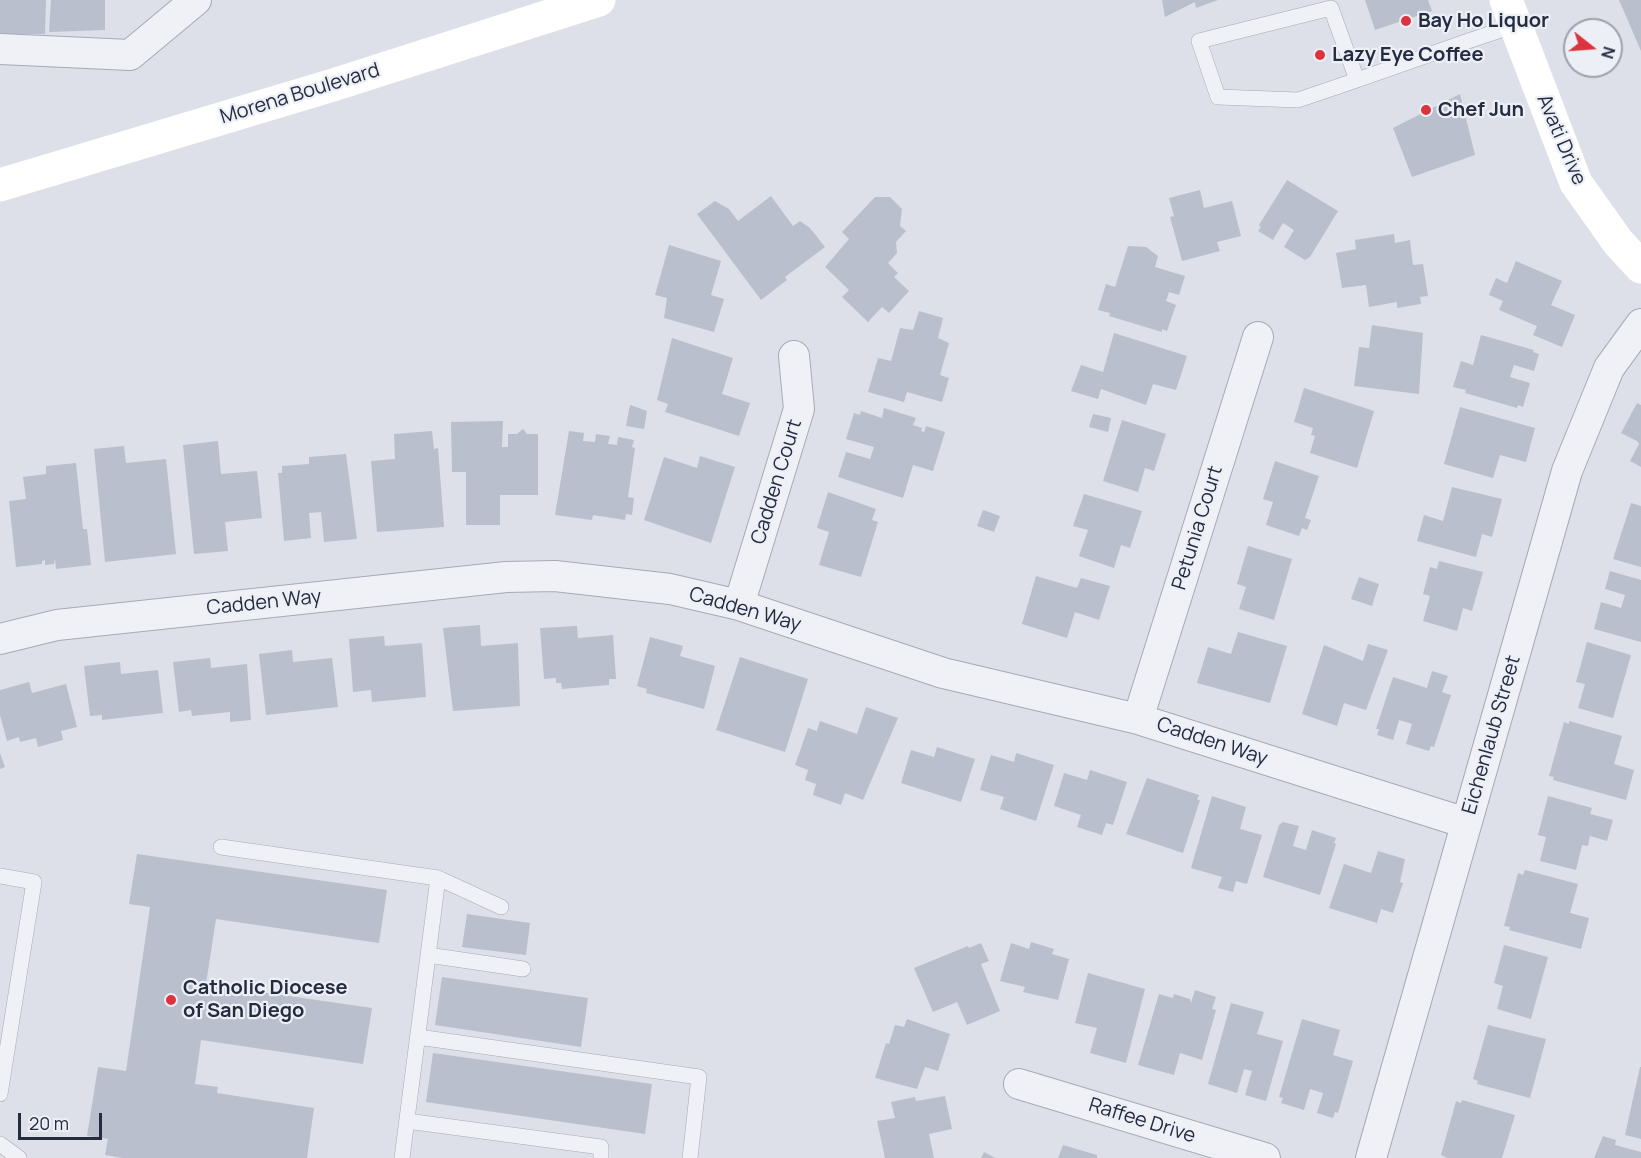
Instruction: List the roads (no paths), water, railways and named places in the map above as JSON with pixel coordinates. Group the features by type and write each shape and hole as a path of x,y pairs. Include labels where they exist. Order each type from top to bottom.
{"main road":[{"name":"Morena Boulevard","path":"0,185 333,85 593,1"},
{"name":"Avati Drive","path":"1511,12 1576,183 1618,242 1641,267"}],"street":[{"path":"0,49 130,55 196,0"},
{"name":"Eichenlaub Street","path":"1371,1158 1567,471 1609,368 1641,324"},
{"name":"Petunia Court","path":"1138,719 1258,337"},
{"name":"Cadden Court","path":"739,605 799,409 794,356"},
{"name":"Cadden Way","path":"0,639 57,625 506,577 555,576 670,589 739,605 943,673 1138,719 1466,823"},
{"name":"Raffee Drive","path":"1019,1084 1265,1158"}],"lane":[{"path":"1357,80 1331,8 1199,41 1218,97 1298,100 1357,80 1511,12"},
{"path":"221,847 438,878 501,907"},
{"path":"0,876 34,882 0,1094"},
{"path":"402,1158 438,878"},
{"path":"428,955 523,969"},
{"path":"418,1037 699,1077 690,1158"},
{"path":"407,1121 601,1147 600,1158"},
{"path":"0,1144 19,1158"}],"place":[{"name":"Bay Ho Liquor","path":"1406,21"},
{"name":"Lazy Eye Coffee","path":"1320,55"},
{"name":"Chef Jun","path":"1426,110"},
{"name":"Catholic Diocese of San Diego","path":"171,1000"}]}
